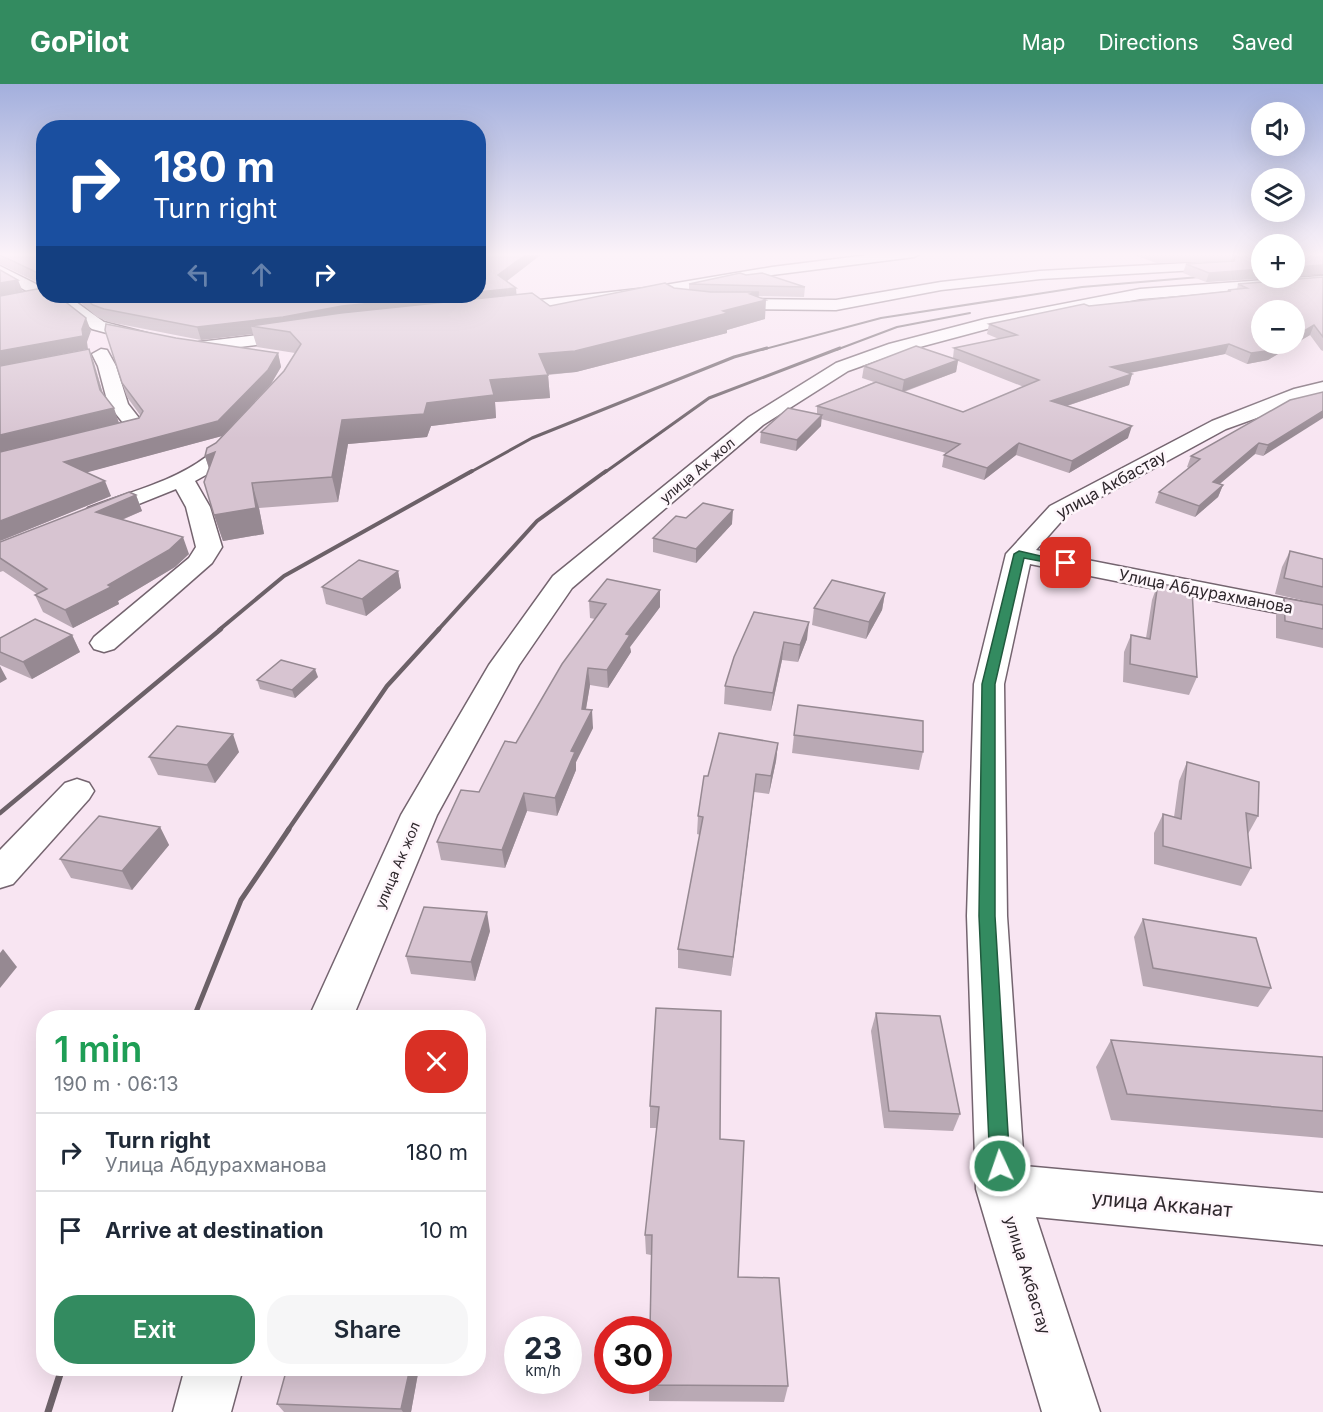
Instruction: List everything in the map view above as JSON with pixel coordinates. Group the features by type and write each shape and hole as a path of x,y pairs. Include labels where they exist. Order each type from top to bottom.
{"street":[{"path":"82,315 90,322 103,328 181,344 281,358"},
{"name":"улица Ак жол","path":"334,1010 418,815 504,665 562,582 756,421 842,367 895,348 986,324 1032,315"},
{"path":"88,440 136,427 119,404 111,383 109,364 100,354 98,344 103,328"},
{"path":"181,344 321,331"},
{"path":"78,359 100,354"},
{"name":"улица Акбастау","path":"1071,1412 1001,1189 987,916 989,684 1019,554 1058,511 1219,425 1300,393 1323,388"},
{"path":"82,519 182,479 214,461 254,416"},
{"path":"104,643 199,563 209,547 198,507 182,479"},
{"name":"Улица Абдурахманова","path":"1019,554 1323,614"},
{"path":"0,874 77,791"},
{"name":"улица Акканат","path":"1001,1189 1323,1219"},
{"path":"202,1412 212,1376"}],"building":[{"path":"0,315 82,315 86,318 82,329 83,336 0,351"},
{"path":"135,315 294,315 283,317 197,327"},
{"path":"327,315 720,315 575,351 539,354 548,375 490,380 494,395 427,403 424,414 342,420 332,477 252,483 256,508 214,515 204,482 215,452 205,456 207,448 216,443 284,371 301,344 290,332 251,326"},
{"path":"1032,315 1251,315 1251,353 1229,344 1111,367 1132,374 1051,401 1132,426 1072,461 1019,443 987,468 944,455 960,444 817,406 876,382 963,412 1039,380 954,348 1017,335 989,324"},
{"path":"1305,315 1323,315 1323,337 1314,325 1305,330"},
{"path":"106,324 176,338 278,353 268,370 218,421 64,462 105,481 0,521 0,452 139,418 143,411 122,383 105,330"},
{"path":"916,346 958,360 904,380 864,366"},
{"path":"89,349 100,390 114,408 0,435 0,366"},
{"path":"1323,392 1323,411 1268,445 1259,443 1213,482 1223,485 1199,506 1159,492 1200,459 1191,456 1290,400"},
{"path":"788,408 822,415 797,440 761,432"},
{"path":"129,492 136,495 96,512 183,537 169,550 108,585 111,587 65,610 35,595 47,589 0,558 0,542"},
{"path":"703,503 733,510 696,549 653,538 676,516 686,518"},
{"path":"1290,551 1323,559 1323,587 1284,578"},
{"path":"359,560 398,571 362,599 322,587"},
{"path":"607,579 660,590 626,634 630,635 607,670 588,668 582,709 592,710 571,751 575,752 555,798 524,793 502,850 437,842 461,790 479,792 505,741 516,743 562,664 606,604 589,601"},
{"path":"832,580 885,593 869,622 814,608"},
{"path":"1158,583 1192,590 1197,677 1130,664 1131,635 1150,639"},
{"path":"1284,598 1323,605 1323,629 1285,621"},
{"path":"754,612 809,622 800,645 784,642 773,693 725,686 734,657"},
{"path":"35,619 72,635 23,662 0,652 0,638"},
{"path":"281,660 315,669 292,690 257,680"},
{"path":"798,705 923,721 923,752 794,735"},
{"path":"177,726 233,734 207,765 149,757"},
{"path":"719,733 778,743 771,776 756,774 733,957 678,949 703,817 698,816 704,776 708,776"},
{"path":"1187,762 1259,782 1258,816 1246,813 1251,868 1163,846 1163,814 1181,819"},
{"path":"99,816 160,827 122,871 60,859"},
{"path":"424,907 487,912 471,962 406,956"},
{"path":"1143,919 1256,938 1271,988 1153,968"},
{"path":"656,1008 721,1011 720,1139 744,1141 738,1277 779,1278 788,1386 672,1385 672,1316 650,1316 652,1235 645,1235 659,1107 650,1106"},
{"path":"876,1013 940,1016 960,1114 889,1111"},
{"path":"1111,1040 1323,1057 1323,1111 1127,1094"},
{"path":"285,1376 408,1376 401,1409 277,1404"}],"railway":[{"path":"761,350 881,318 901,315"},
{"path":"836,350 897,327 960,315"},
{"path":"469,473 532,438 734,357 767,348"},
{"path":"604,473 709,398 840,348"},
{"path":"219,630 284,576 472,471"},
{"path":"438,630 537,521 606,471"},
{"path":"0,813 221,629"},
{"path":"288,830 387,686 439,629"},
{"path":"197,1010 241,900 289,829"},
{"path":"48,1412 59,1376"}],"route":[{"path":"1000,1166 987,916 989,684 1019,554 1066,563"}]}
